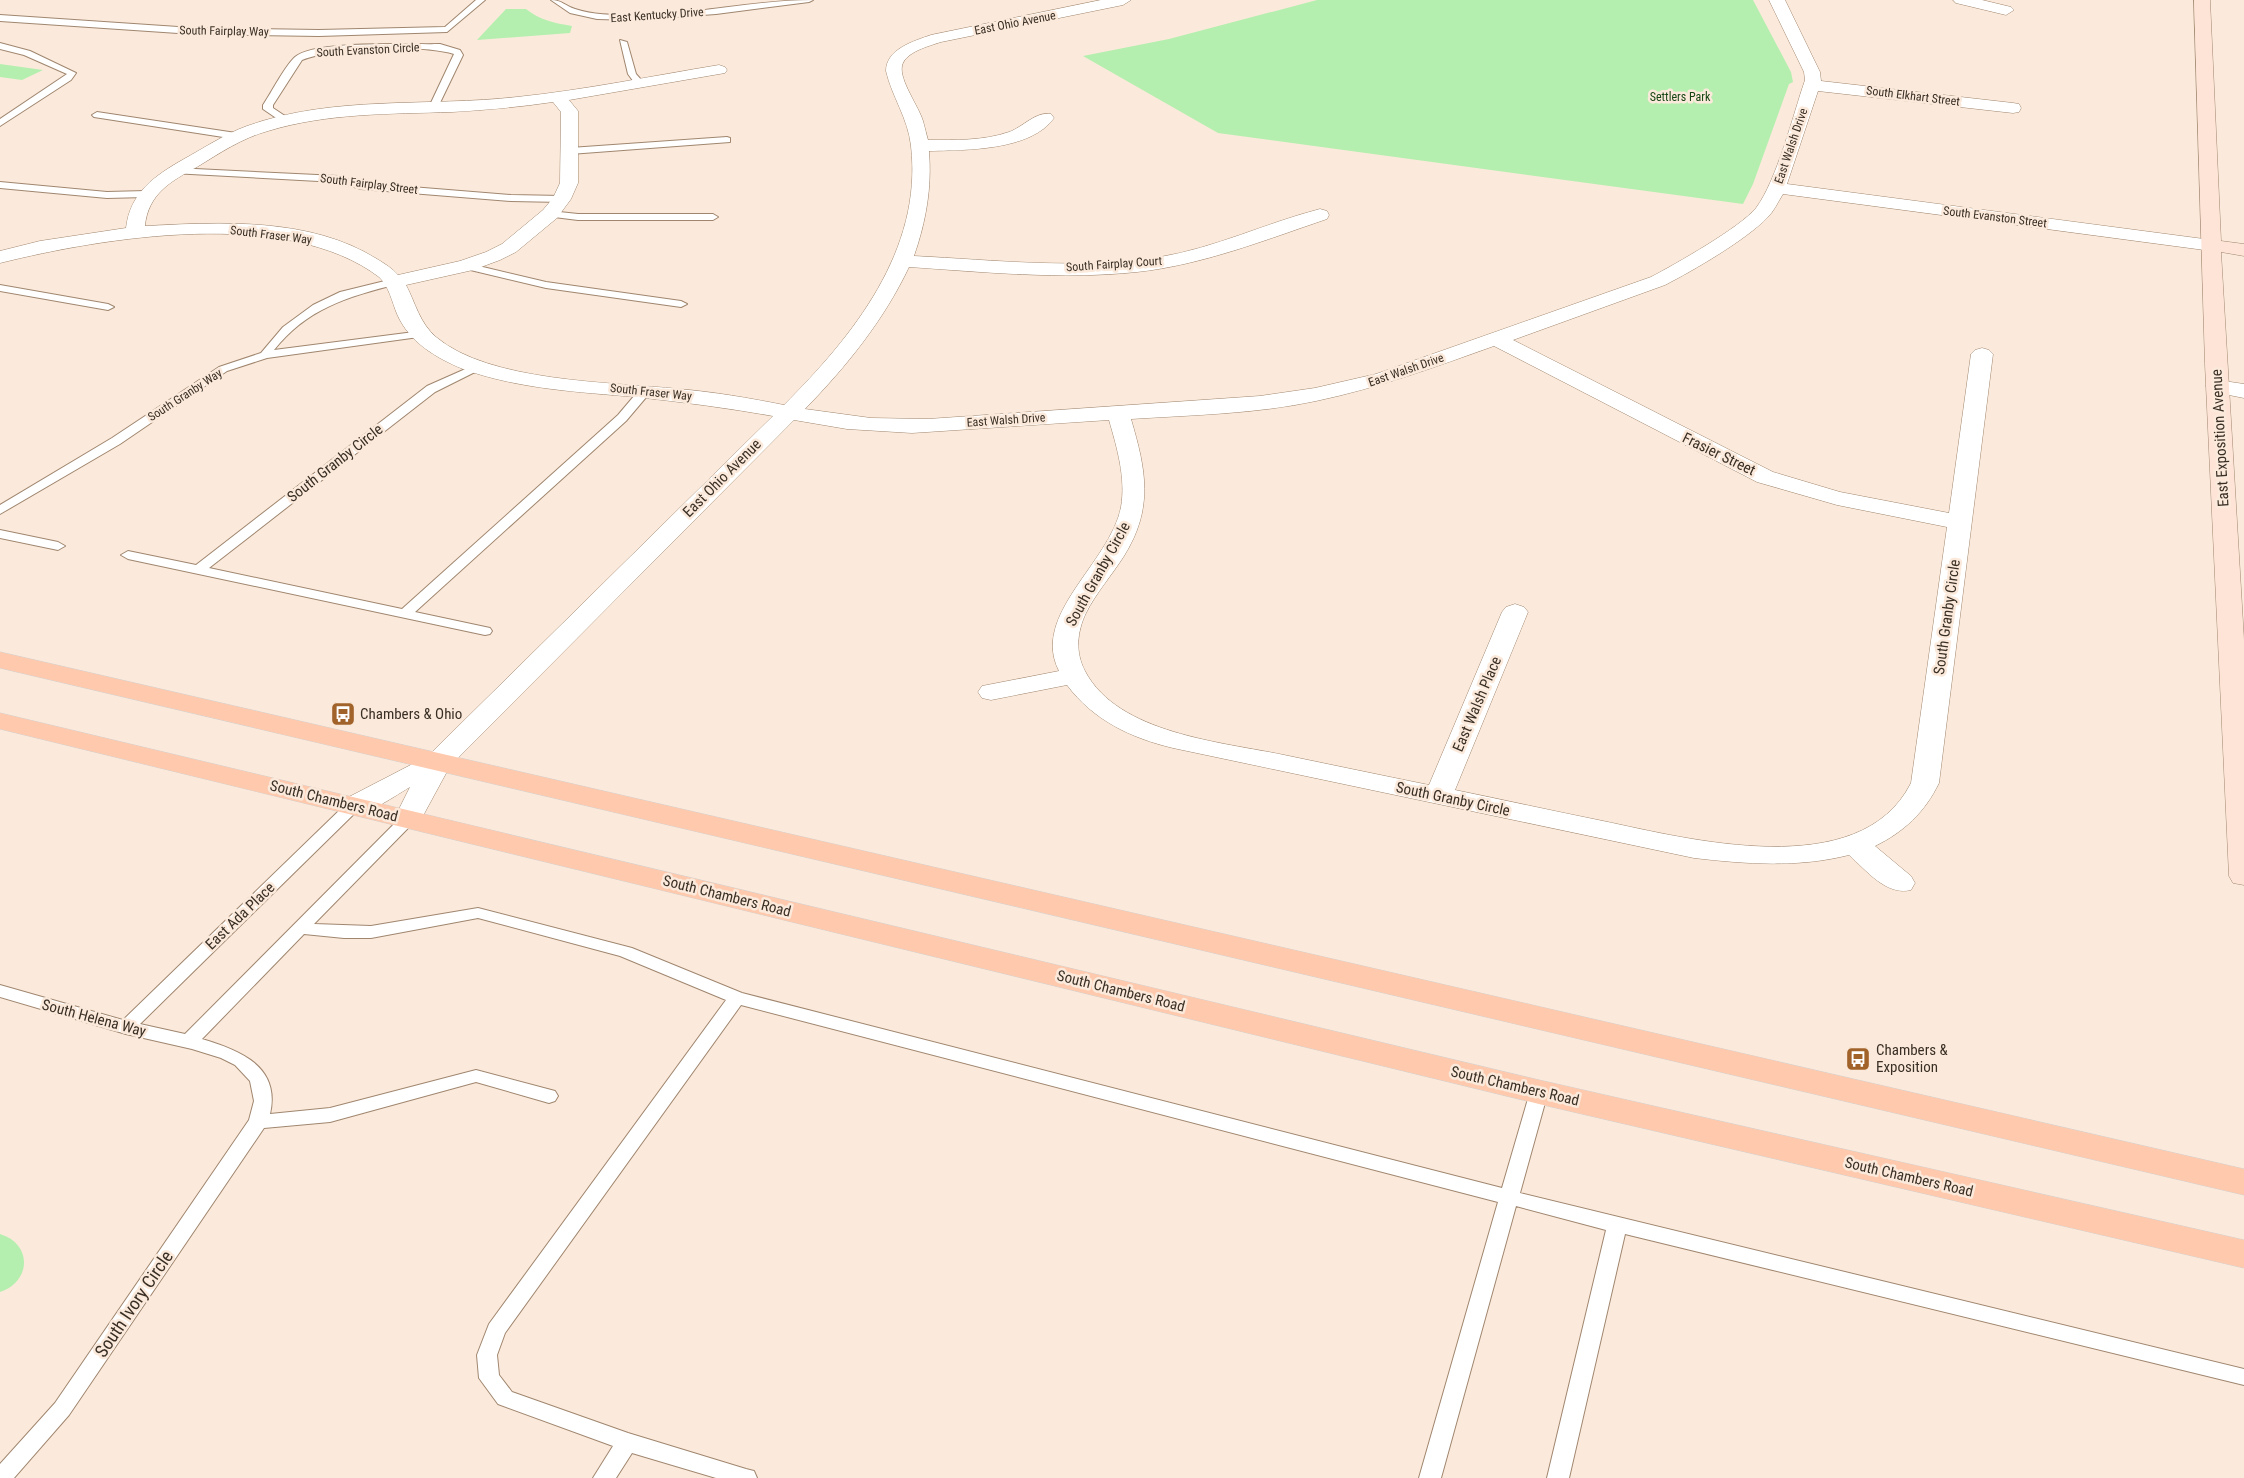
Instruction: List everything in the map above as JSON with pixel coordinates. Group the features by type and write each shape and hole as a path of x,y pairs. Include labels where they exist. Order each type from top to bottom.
{"main road":[{"path":"0,660 2244,1182"},
{"name":"South Chambers Road","path":"0,720 1539,1092 2244,1254"}],"street":[{"name":"East Ohio Avenue","path":"408,819 438,762 789,412 856,338 883,299 901,261 915,222 922,170 920,146 912,114 894,75 894,67 899,58 899,49 952,35 1124,0"},
{"path":"1776,0 1812,72 1812,85"},
{"path":"1961,0 2006,10"},
{"name":"East Exposition Avenue","path":"2202,0 2218,396 2244,876"},
{"path":"135,232 136,214 146,194 164,177 236,136 285,120 330,113 516,102 719,70"},
{"name":"South Elkhart Street","path":"1812,85 2013,108"},
{"name":"East Walsh Drive","path":"789,412 863,424 892,426 1260,403 1315,395 1382,379 1658,281 1679,270 1751,223 1763,212 1777,188 1812,85"},
{"path":"393,282 466,266 493,256 510,248 550,214 562,199 569,183 570,111 557,96"},
{"path":"920,146 980,143 1012,138 1028,132 1045,118"},
{"name":"South Evanston Street","path":"1777,188 2212,245"},
{"name":"South Fairplay Court","path":"901,261 1055,268 1138,266 1202,253 1320,215"},
{"name":"South Fraser Way","path":"0,257 56,243 135,232 214,229 290,235 322,242 366,260 399,288 411,321 422,334 450,354 478,366 547,382 706,398 789,412"},
{"path":"2212,245 2244,250"},
{"name":"Frasier Street","path":"1496,339 1765,477 1804,491 1860,505 1960,522"},
{"name":"South Granby Circle","path":"1118,413 1131,457 1135,488 1129,520 1119,542 1073,612 1065,633 1065,655 1074,676 1085,692 1108,711 1138,728 1173,740 1694,849 1739,855 1784,856 1816,852 1853,844 1870,837 1897,821 1912,806 1925,783 1982,354"},
{"path":"2218,396 2244,390"},
{"path":"2218,396 2244,409"},
{"name":"East Walsh Place","path":"1438,796 1515,612"},
{"path":"990,692 1074,676"},
{"name":"East Ohio Avenue","path":"353,806 438,762"},
{"path":"1853,844 1900,884"}],"lane":[{"name":"South Fairplay Way","path":"0,18 202,31 319,32 448,29 481,0"},
{"name":"East Kentucky Drive","path":"555,0 565,10 591,17 630,18 809,0"},
{"path":"623,42 632,74 639,83"},
{"path":"0,46 27,53 72,73 68,78 0,123"},
{"name":"South Evanston Circle","path":"285,120 268,109 268,105 299,58 307,54 331,50 440,47 456,52 459,55 434,107"},
{"path":"97,115 236,136"},
{"path":"570,151 727,140"},
{"name":"South Fairplay Street","path":"175,171 338,179 361,186 511,198 562,199"},
{"path":"0,185 107,195 146,194"},
{"path":"550,214 578,217 713,217"},
{"path":"466,266 505,278 543,286 681,304"},
{"path":"265,355 275,340 289,327 336,298 393,282"},
{"path":"0,288 108,307"},
{"name":"South Granby Way","path":"0,510 116,441 223,369 265,355 422,334"},
{"name":"South Granby Circle","path":"198,570 431,389 478,366"},
{"path":"405,614 622,418 644,392"},
{"path":"0,534 58,546"},
{"path":"128,555 485,631"},
{"name":"East Ada Place","path":"126,1028 353,806"},
{"path":"188,1042 298,928 408,819"},
{"path":"298,928 343,934 373,932 453,914 478,913 626,952 737,998 1617,1225 2244,1377"},
{"name":"South Helena Way","path":"0,991 126,1028 188,1042"},
{"path":"737,998 496,1330 487,1355 489,1378 504,1398 627,1442 746,1478"},
{"name":"South Ivory Circle","path":"1,1478 62,1409 258,1122 264,1108 262,1085 250,1068 233,1056 188,1042"},
{"path":"258,1122 330,1115 476,1076 549,1096"},
{"path":"1430,1478 1539,1092"},
{"path":"1558,1478 1617,1225"},
{"path":"604,1478 627,1442"}],"green space":[{"name":"Settlers Park","path":"1317,0 1753,0 1791,72 1793,82 1789,84 1753,184 1743,204 1218,133 1083,56 1169,39"},
{"path":"506,9 526,9 547,21 572,26 570,33 477,40"},
{"path":"0,64 43,70 22,80 0,77"},
{"path":"0,1234 11,1239 18,1246 23,1254 24,1263 18,1280 0,1292"}],"place":[{"name":"Chambers & Ohio","path":"343,714"},
{"name":"Chambers & Exposition","path":"1858,1059"}]}
